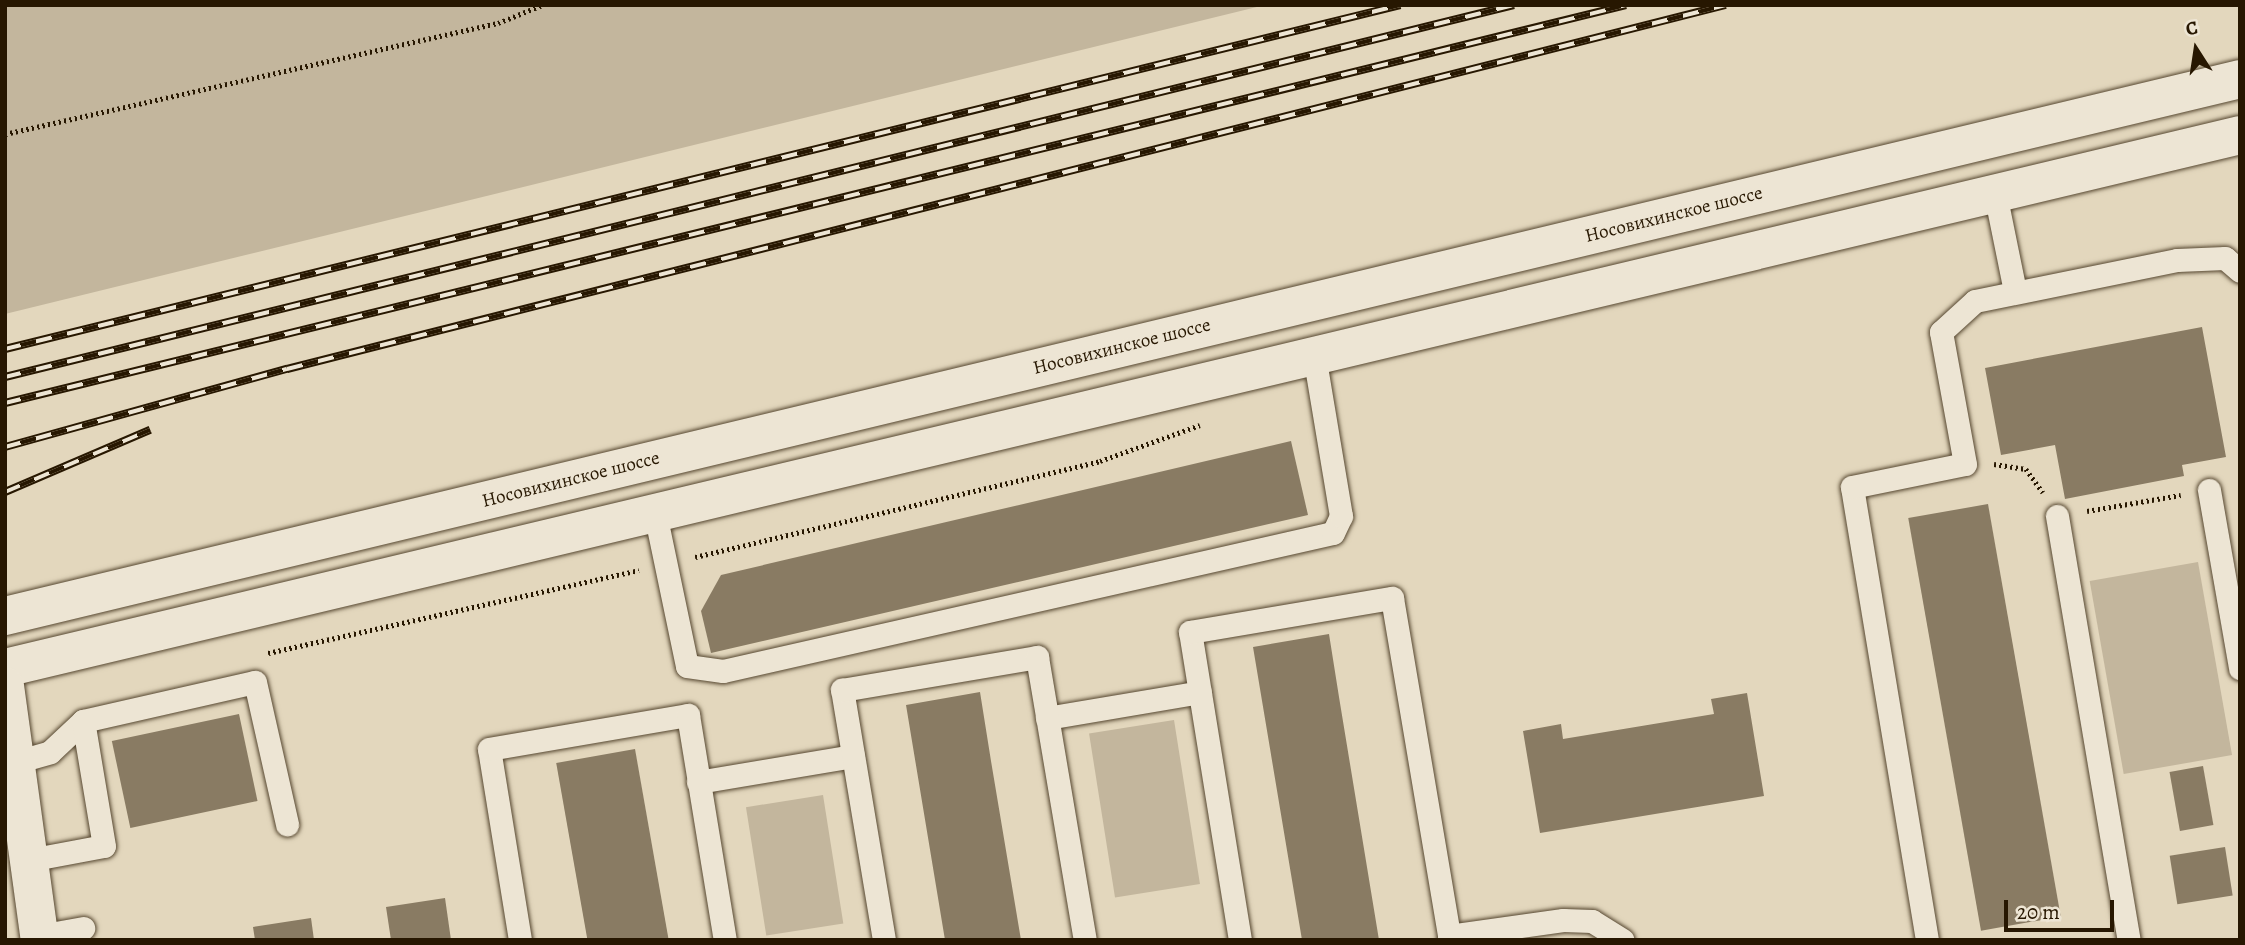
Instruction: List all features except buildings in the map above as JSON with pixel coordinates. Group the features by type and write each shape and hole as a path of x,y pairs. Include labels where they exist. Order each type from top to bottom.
{"main road":[{"name":"Носовихинское шоссе","path":"5,616 2240,79"},
{"path":"5,668 2240,135"},
{"path":"5,686 39,938"}],"lane":[{"path":"1995,193 2015,291"},
{"path":"1927,940 1852,487 1965,464 1941,332 1975,301 2177,260 2225,258 2240,271"},
{"path":"655,513 687,666 723,671 1333,533 1341,516 1314,355"},
{"path":"2209,490 2240,668"},
{"path":"2057,516 2130,940"},
{"path":"1240,940 1191,632 1392,598 1449,938 1563,920 1592,922 1623,940"},
{"path":"884,940 842,690 1037,657 1085,940"},
{"path":"16,762 50,752 83,721 255,682 287,824"},
{"path":"1047,718 1200,692"},
{"path":"520,940 489,749 688,715 725,940"},
{"path":"29,860 104,846 83,721"},
{"path":"698,782 853,756"},
{"path":"39,938 83,928"}],"path":[{"path":"5,134 498,23 542,5"},
{"path":"1965,464 2007,464 2026,469 2057,516 2209,490"}],"shaded area":[{"path":"5,5 1265,5 5,314"},
{"path":"2198,562 2232,755 2124,774 2090,581"},
{"path":"1174,720 1200,884 1115,897 1089,733"},
{"path":"823,795 843,923 766,936 746,807"}],"railway":[{"path":"5,349 1400,5"},
{"path":"5,377 1514,5"},
{"path":"5,403 1626,5"},
{"path":"5,447 287,369 1726,5"},
{"path":"5,492 150,430"}]}
